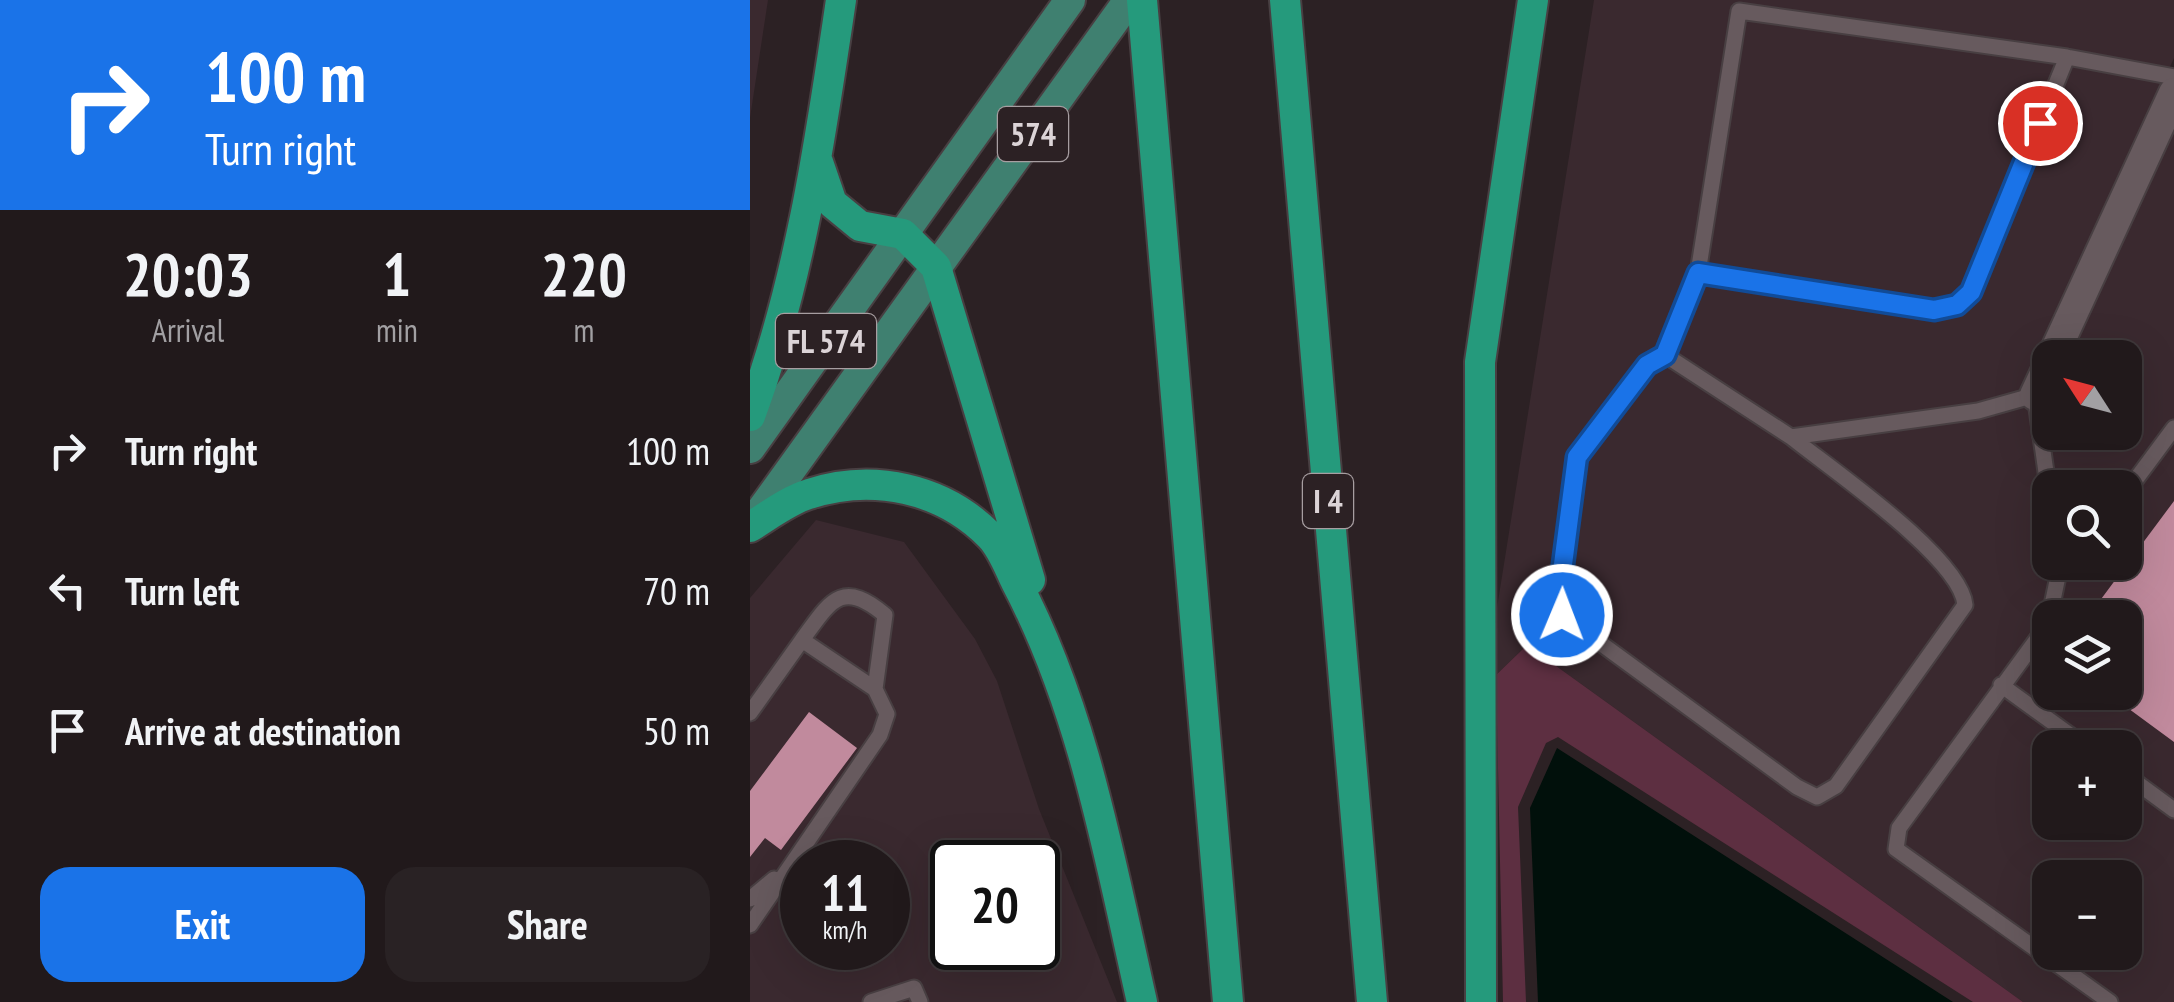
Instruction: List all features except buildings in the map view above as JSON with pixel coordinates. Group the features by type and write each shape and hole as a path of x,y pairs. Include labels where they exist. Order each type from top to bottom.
{"highway":[{"path":"750,416 778,339 818,162 842,0"},
{"path":"1142,0 1228,1002"},
{"name":"I 4","path":"1284,0 1372,1002"},
{"path":"1481,1002 1480,362 1534,0"},
{"path":"818,162 832,203 860,226 903,234 936,267 1088,772 1142,1002"},
{"path":"750,527 805,494 856,483 908,489 945,500 993,538 1034,615 1088,772"}],"main road":[{"name":"FL 574","path":"750,448 1070,0"},
{"name":"574","path":"750,527 1129,0"}],"street":[{"path":"2060,340 2174,94"}],"lane":[{"path":"1665,355 1791,437 1910,531 1964,587 1965,604 1836,786 1818,796 1796,787 1562,615 1559,595 1577,457 1647,365 1665,355 1698,273 1739,11 2067,57 2174,77"},
{"path":"1698,273 1934,310 1957,305 1971,292 2067,57"},
{"path":"1791,437 1978,410 2032,396"},
{"path":"2142,471 2174,428"},
{"path":"2057,580 2048,624 1898,828 1896,849 2110,1002"},
{"path":"750,714 829,604 844,596 862,596 885,615 875,689"},
{"path":"802,640 875,689 887,714 880,735 807,840"},
{"path":"2000,685 2063,730"},
{"path":"2142,786 2174,810"},
{"path":"750,899 780,874"},
{"path":"750,925 780,880"},
{"path":"871,1002 914,988 920,1002"}],"shaded area":[{"path":"750,0 768,0 750,118"},
{"path":"1594,0 2174,0 2174,58 2045,340 2032,340 2032,367 2017,400 2032,408 2032,450 2142,450 2142,340 2076,340 2174,128 2174,1002 2023,1002 1527,645 1496,675 1496,614"},
{"path":"816,520 904,542 975,639 997,681 1052,840 930,840 930,970 1060,970 1060,861 1117,1002 750,1002 750,598"},
{"path":"1527,645 2023,1002 1973,1002 1558,737 1546,743 1518,807 1526,1002 1503,1002 1496,675"},
{"path":"1557,748 1953,1002 1538,1002 1530,808"}],"route":[{"path":"1562,615 1559,595 1577,457 1647,365 1665,355 1698,273 1934,310 1957,305 1971,292 2040,123"}]}
